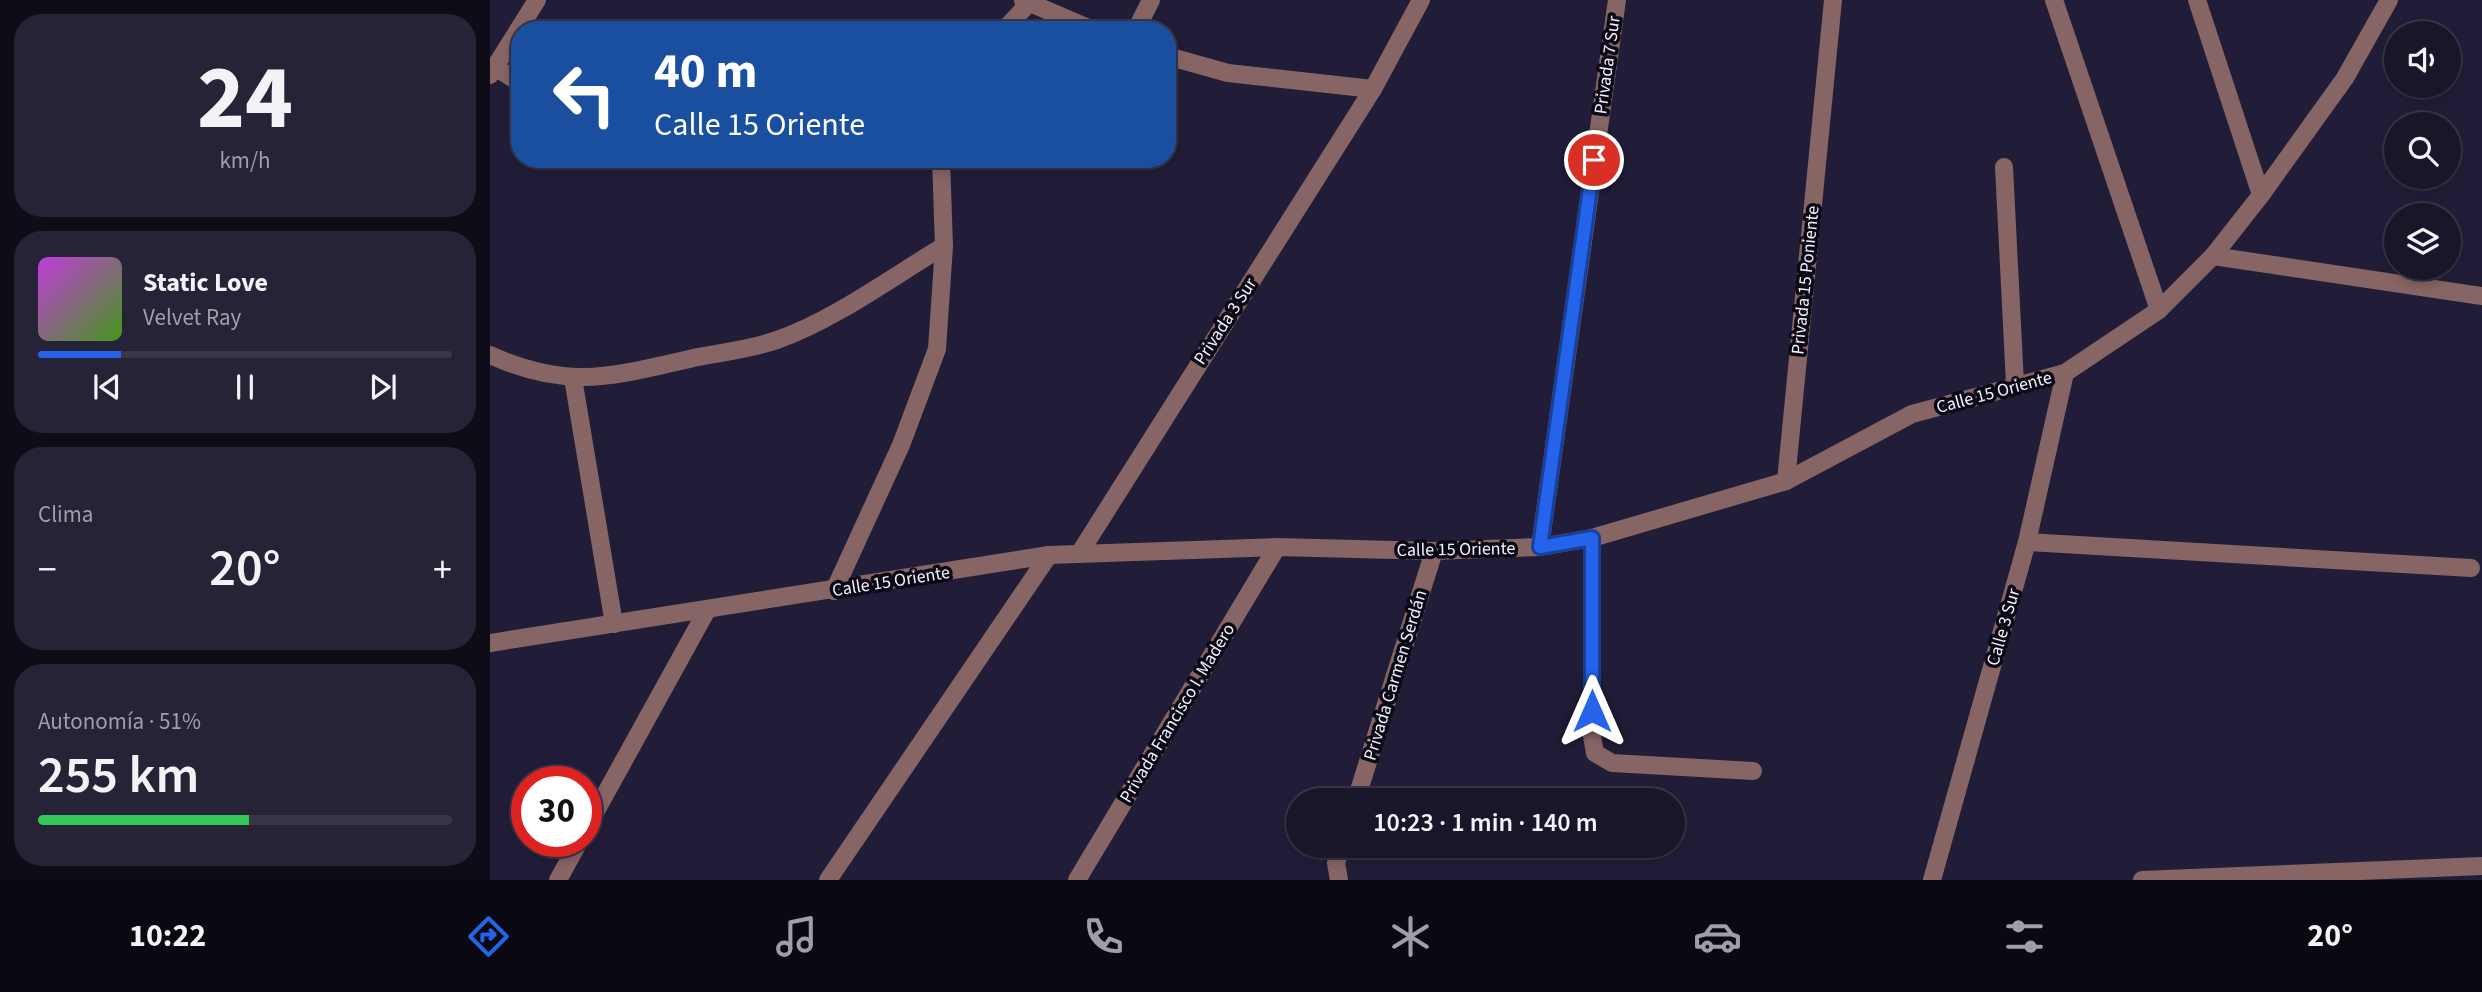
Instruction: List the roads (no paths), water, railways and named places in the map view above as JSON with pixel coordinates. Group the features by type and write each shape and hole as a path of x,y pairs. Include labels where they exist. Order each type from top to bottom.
{"street":[{"path":"524,21 537,0"},
{"path":"1140,21 1151,0"},
{"name":"Privada 3 Sur","path":"1079,554 1373,89 1421,0"},
{"name":"Privada 7 Sur","path":"1540,547 1617,0"},
{"name":"Privada 15 Poniente","path":"1786,481 1833,0"},
{"path":"2054,0 2159,310"},
{"path":"2197,0 2260,195"},
{"name":"Calle 15 Oriente","path":"490,643 834,591 1048,555 1277,547 1434,551 1540,547 1592,538 1786,481 1912,414 2015,384 2065,373 2159,310 2213,256 2260,195 2345,78 2389,0"},
{"path":"1011,21 1026,2 1071,21"},
{"path":"511,41 492,71 511,79"},
{"path":"1176,59 1228,73 1373,89"},
{"path":"2004,167 2015,384"},
{"path":"834,591 901,445 937,349 944,246 941,168"},
{"path":"490,355 524,370 573,378 608,377 776,341 814,323 944,246"},
{"path":"2213,256 2482,296"},
{"name":"Calle 3 Sur","path":"1932,880 2027,541 2065,373"},
{"path":"573,378 614,624"},
{"path":"1592,538 1592,736 1595,753 1612,763 1753,771"},
{"path":"2027,541 2471,568"},
{"name":"Privada Francisco I. Madero","path":"1077,880 1277,547"},
{"name":"Privada Carmen Serdán","path":"1360,788 1434,551"},
{"path":"828,880 1048,555"},
{"path":"602,800 707,610"},
{"path":"558,880 571,857"},
{"path":"1338,858 1339,880"},
{"path":"2142,880 2482,866"}]}
